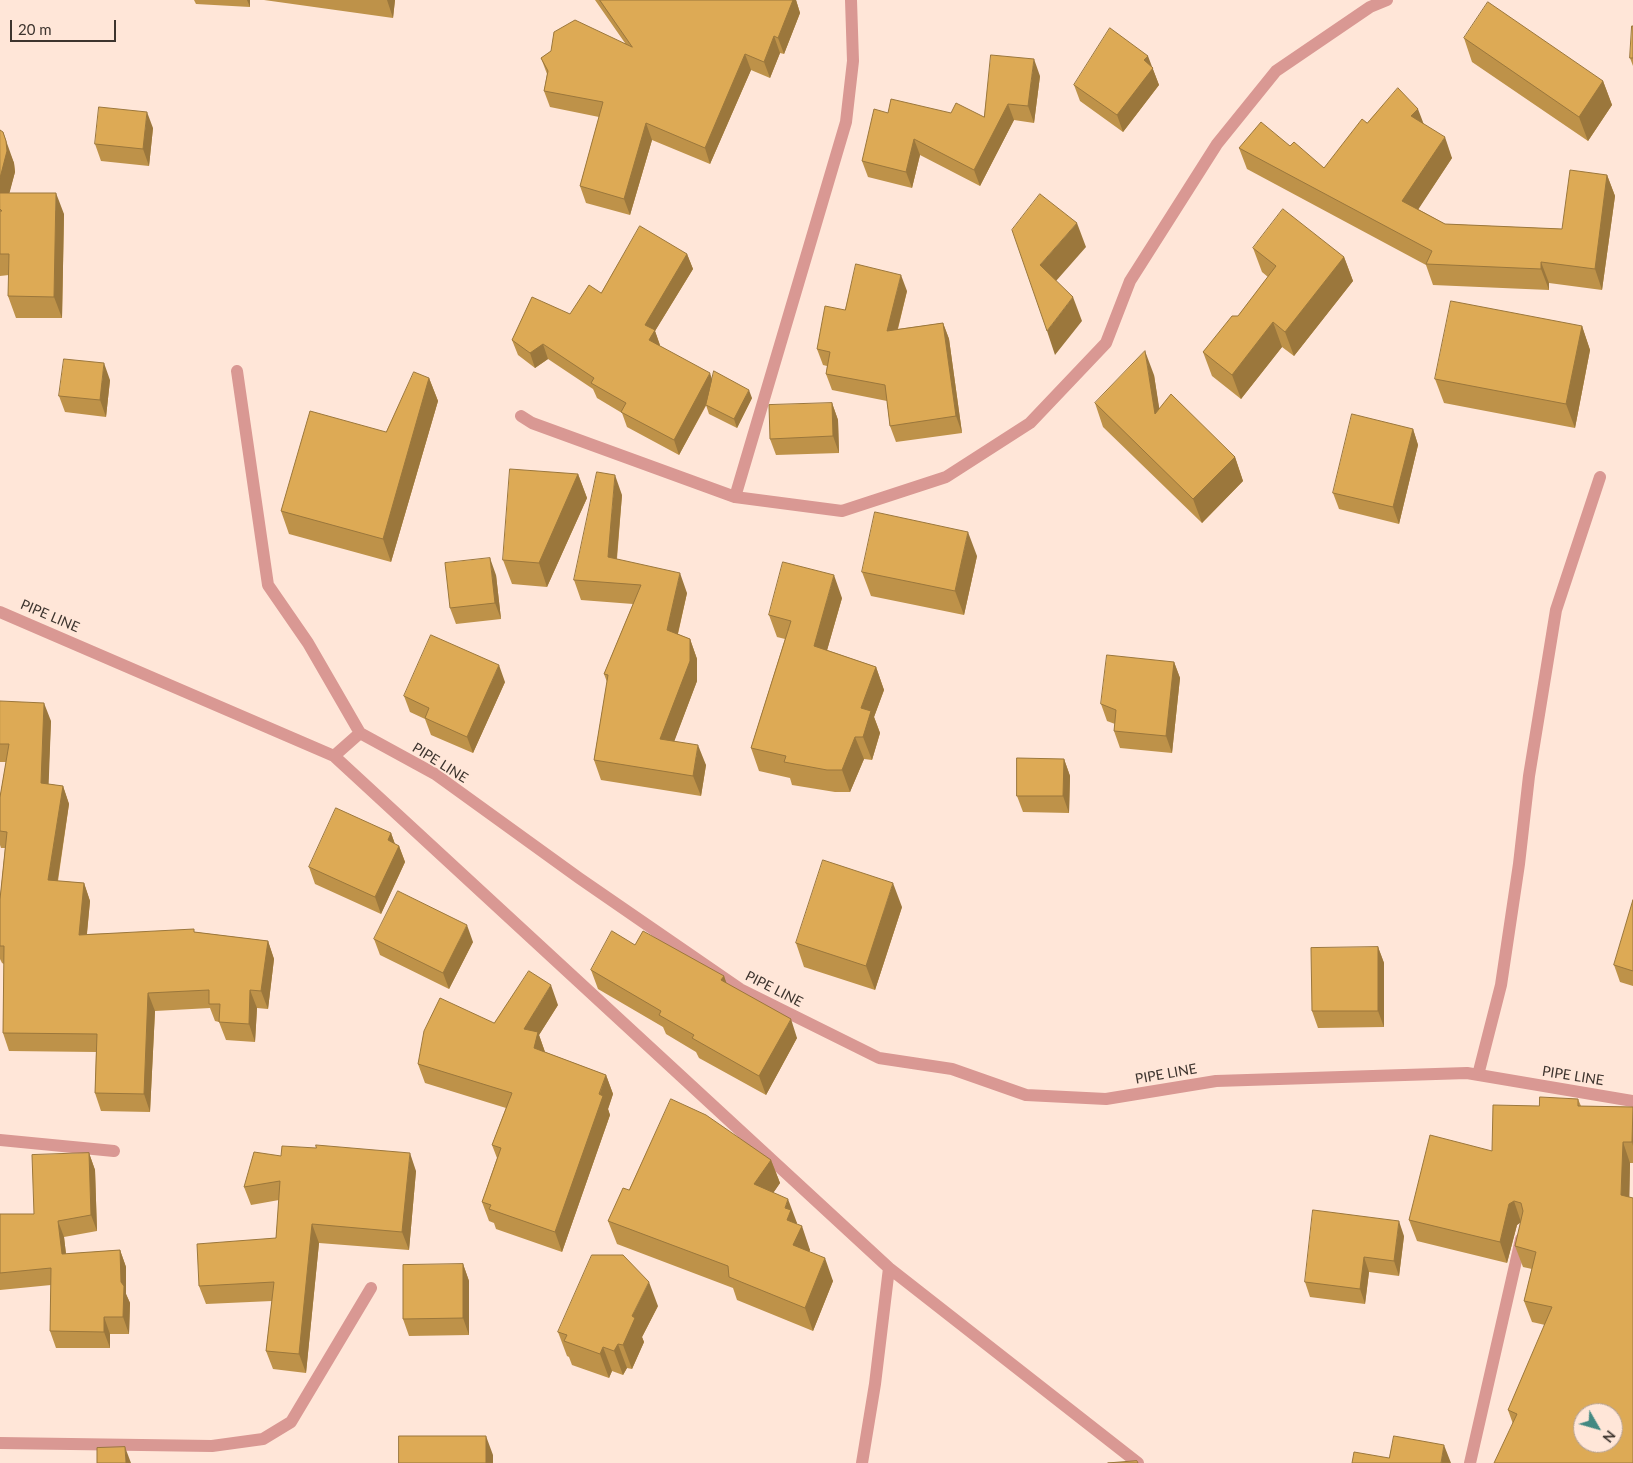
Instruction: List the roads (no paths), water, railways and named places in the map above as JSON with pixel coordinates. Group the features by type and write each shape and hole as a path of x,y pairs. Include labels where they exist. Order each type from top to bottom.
{"street":[{"path":"735,498 846,122 853,60 852,0"},
{"path":"521,416 532,423 735,498 842,511 946,478 1030,423 1106,343 1130,281 1217,144 1276,72 1370,7 1387,0"},
{"path":"237,371 268,585 308,643 360,733 334,756"},
{"path":"1478,1075 1501,985 1519,864 1529,776 1556,610 1600,477"},
{"name":"PIPE LINE","path":"0,612 334,756 889,1268 1138,1463"},
{"name":"PIPE LINE","path":"360,733 435,774 579,878 740,989 879,1058 952,1069 1026,1095 1106,1099 1216,1081 1467,1073 1633,1101"},
{"path":"0,1140 114,1151"},
{"path":"1470,1463 1523,1230"},
{"path":"862,1463 876,1384 889,1268"},
{"path":"0,1443 212,1446 263,1439 291,1422 371,1288"}]}
